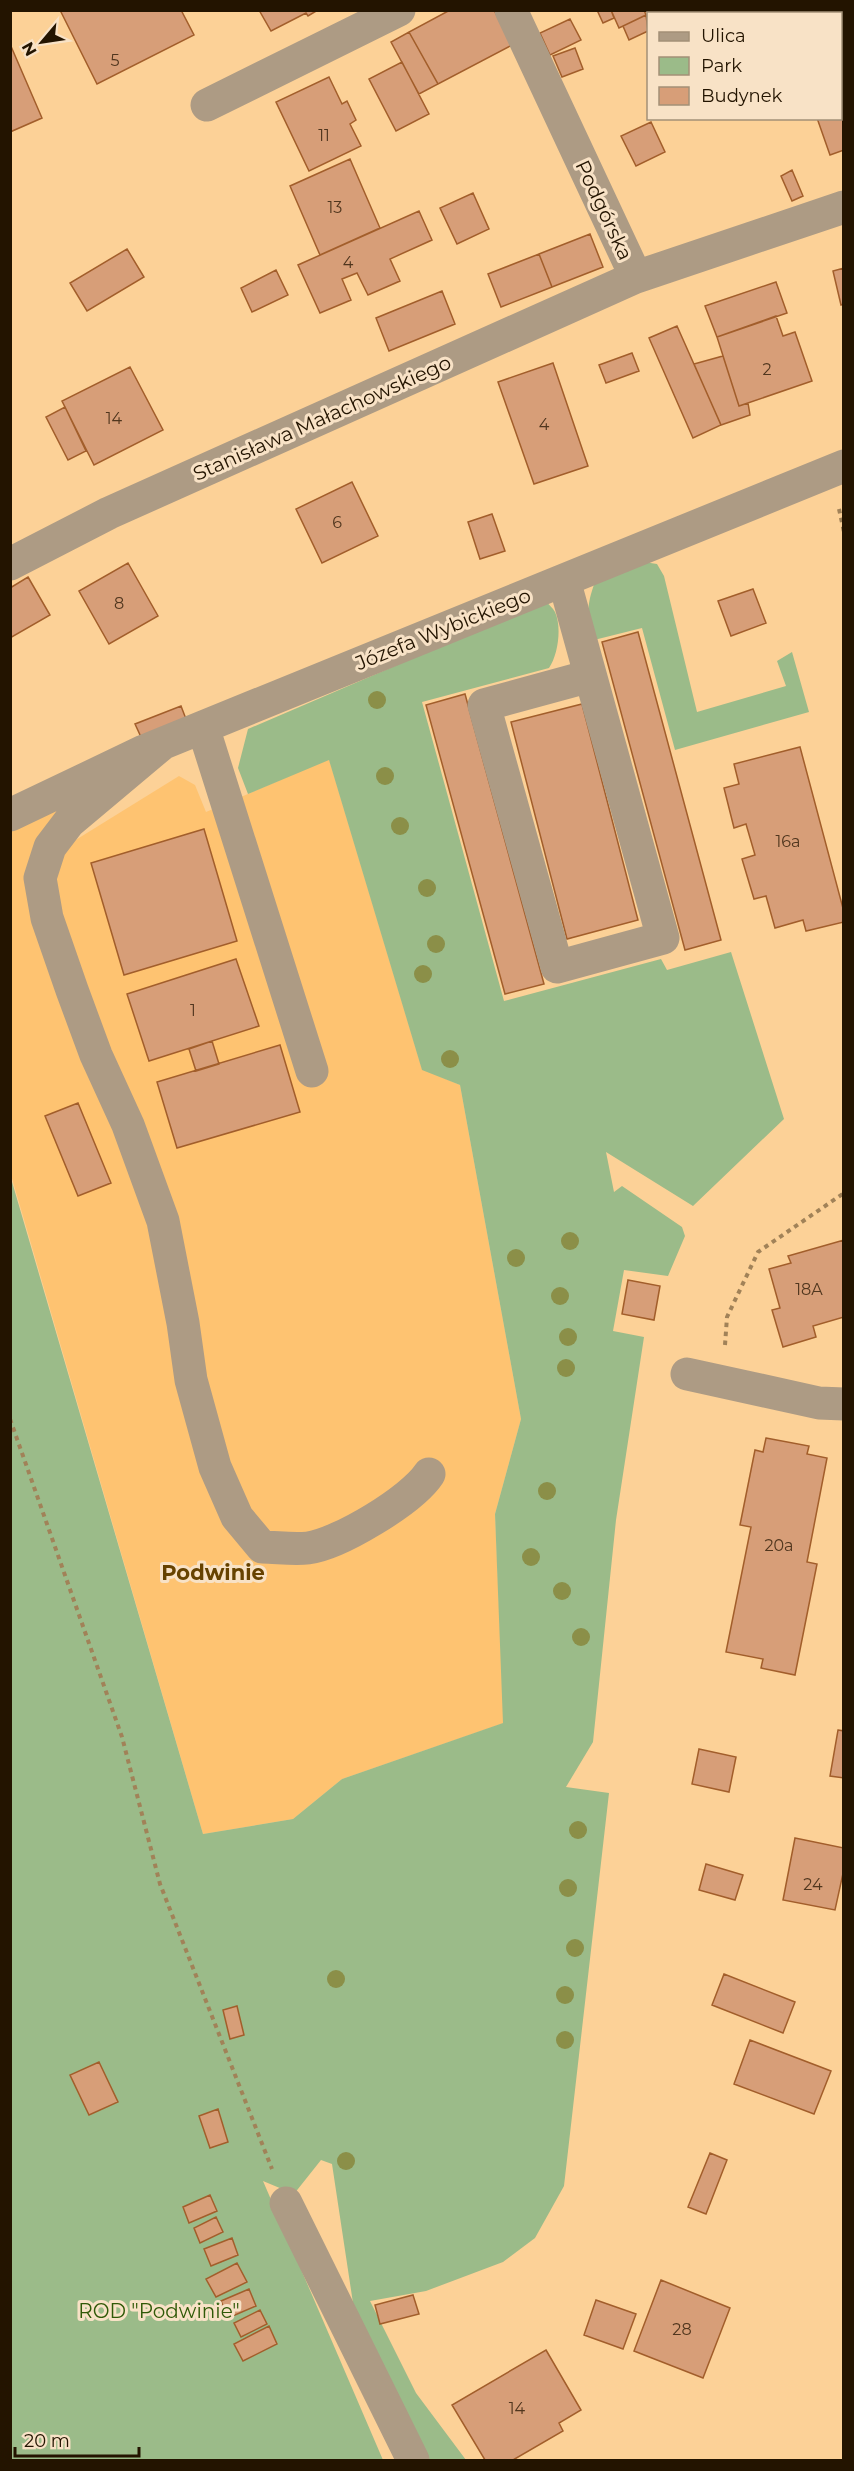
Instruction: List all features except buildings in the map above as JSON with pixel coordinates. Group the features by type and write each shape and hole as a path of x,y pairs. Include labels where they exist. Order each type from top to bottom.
{"street":[{"path":"207,105 399,10"},
{"name":"Podgórska","path":"511,10 636,277 843,207"},
{"name":"Stanisława Małachowskiego","path":"10,564 109,513 636,277"},
{"name":"Józefa Wybickiego","path":"10,815 162,744 843,466"},
{"path":"564,580 663,938 556,967 484,705 590,676"},
{"path":"203,727 312,1071"},
{"path":"162,744 69,822 50,847 39,878 47,918 72,990 96,1055 128,1125 163,1221 183,1323 191,1380 215,1467 237,1517 262,1547 308,1548 343,1538 399,1502 429,1474"},
{"path":"687,1374 819,1403 843,1404"},
{"path":"286,2203 413,2460"}],"path":[{"path":"842,500 838,510 843,532"},
{"path":"725,1347 727,1317 758,1252 843,1193"},
{"path":"10,1419 122,1737 160,1884 254,2129 286,2203"}],"shaded area":[{"path":"329,759 422,1069 460,1085 521,1419 495,1514 504,1723 342,1779 293,1819 203,1834 11,1175 11,827 55,806 74,841 179,776 195,785 206,812"}],"green space":[{"path":"644,562 657,564 664,576 697,712 786,686 777,661 792,652 809,712 675,750 642,628 594,640 590,624 588,611 595,582"},
{"name":"ROD \"Podwinie\"","path":"546,601 555,612 559,633 557,649 549,668 422,702 504,1001 661,959 667,970 731,952 784,1119 693,1206 606,1152 614,1192 622,1186 682,1227 685,1236 668,1276 624,1270 613,1331 644,1337 616,1520 593,1742 566,1787 609,1793 564,2186 535,2238 503,2262 426,2291 370,2301 416,2393 466,2460 422,2460 353,2303 332,2164 321,2160 294,2194 263,2181 383,2460 11,2460 10,1175 203,1834 293,1819 342,1779 503,1723 495,1514 521,1419 460,1085 422,1070 329,760 248,794 238,768 248,729"}],"district":[{"name":"Podwinie","path":"213,1573"}]}
